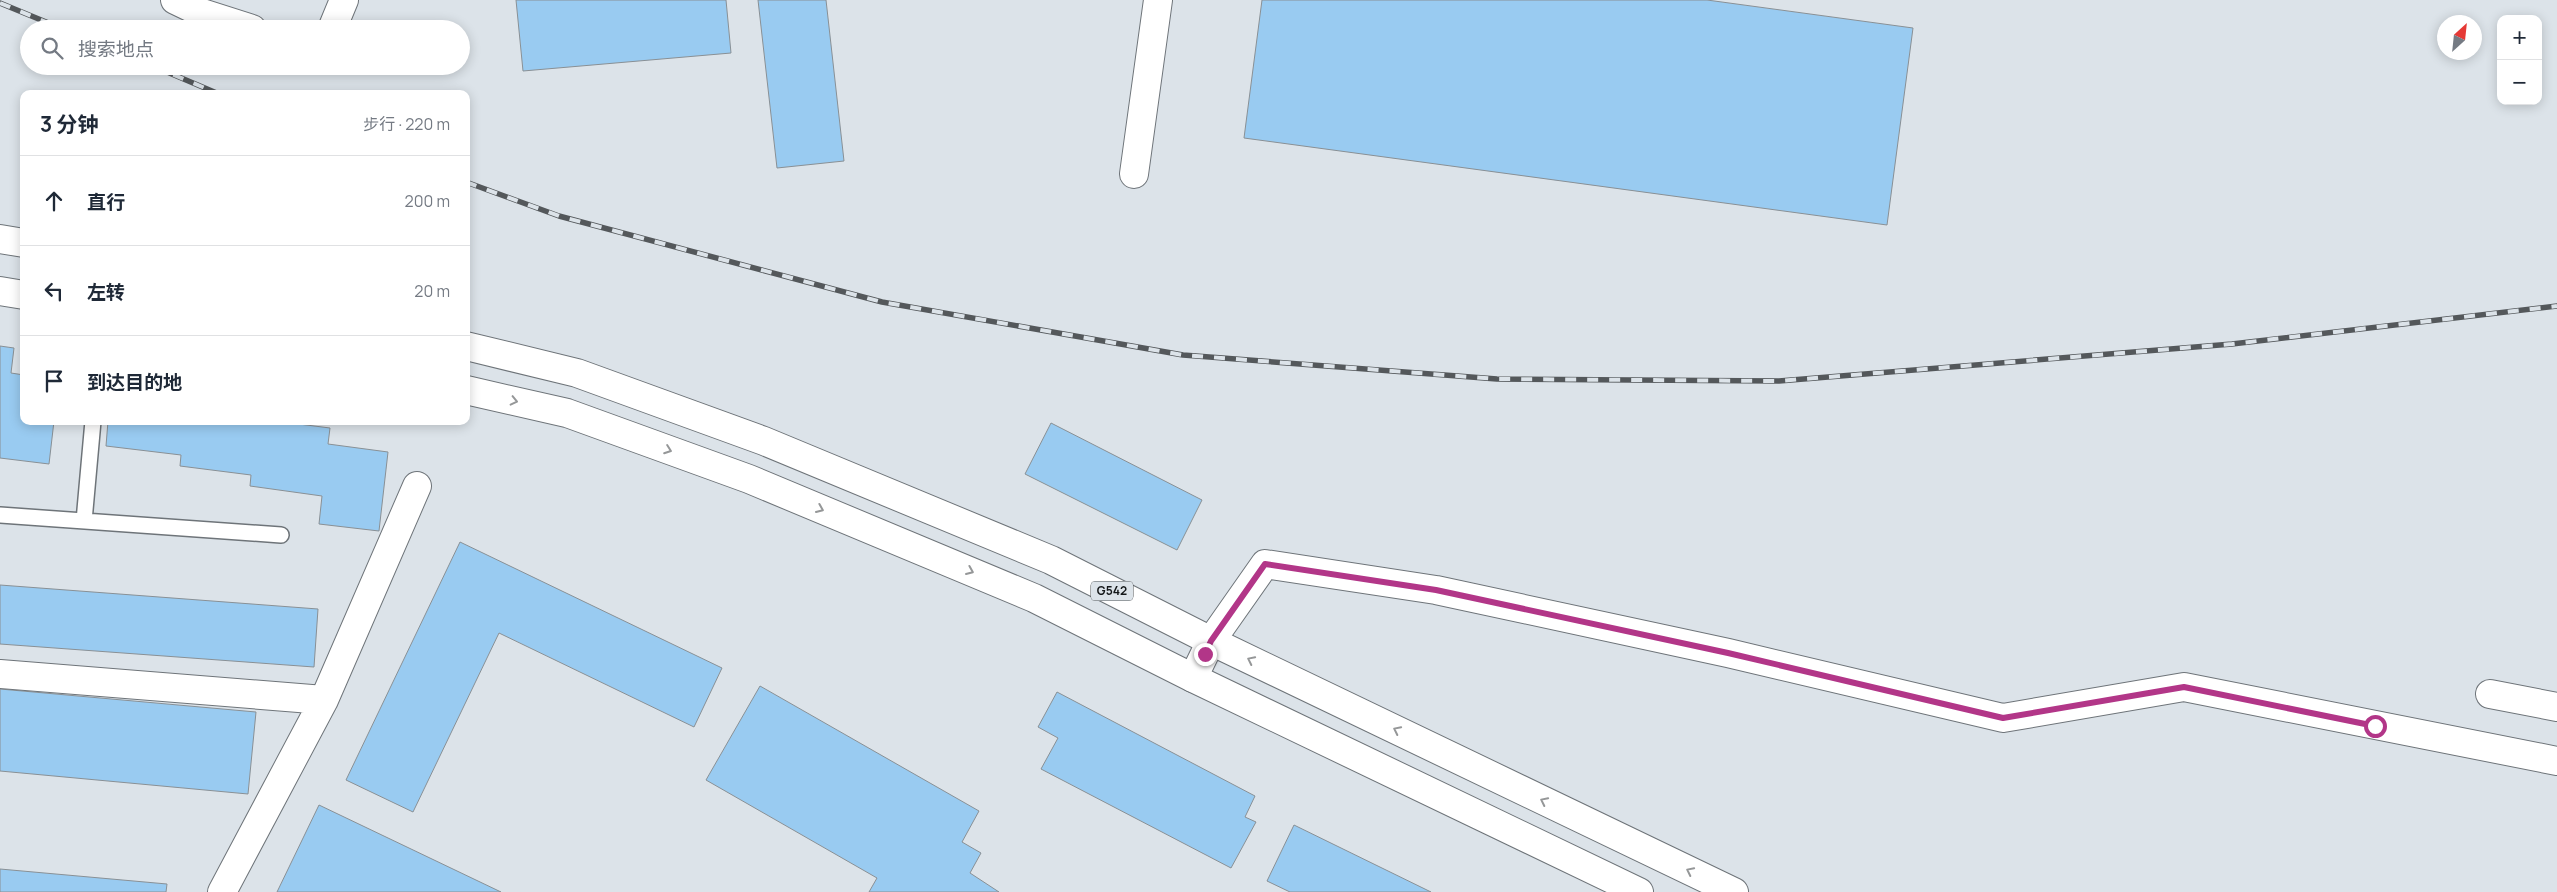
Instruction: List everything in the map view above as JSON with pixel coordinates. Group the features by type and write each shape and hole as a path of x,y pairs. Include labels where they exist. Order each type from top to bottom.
{"main road":[{"path":"175,0 202,13 224,20"},
{"path":"336,20 344,0"},
{"path":"1134,174 1158,0"},
{"path":"0,239 20,242"},
{"path":"0,291 20,294"},
{"name":"G542","path":"470,347 577,373 764,441 1051,560 1211,641 1734,892"},
{"path":"470,391 567,413 749,479 1034,598 1194,678 1639,892"},
{"path":"222,892 324,700 417,486"},
{"path":"1194,678 1211,641 1265,564 1436,590 1738,655 2003,718 2184,687 2557,761"},
{"path":"0,674 324,700"},
{"path":"2490,694 2557,707"}],"lane":[{"path":"84,521 92,425"},
{"path":"0,514 281,535"}],"building":[{"path":"516,0 726,0 731,53 523,71"},
{"path":"758,0 826,0 844,161 777,168"},
{"path":"1262,0 1707,0 1913,28 1887,225 1244,138"},
{"path":"0,346 14,348 11,373 20,374 20,425 54,425 49,464 0,458"},
{"path":"1051,423 1202,500 1177,550 1025,474"},
{"path":"108,425 306,425 330,428 328,444 388,452 379,531 319,524 322,496 250,486 251,475 180,466 181,455 106,446"},
{"path":"460,542 722,668 694,727 499,633 413,812 346,780"},
{"path":"0,585 318,609 314,667 0,644"},
{"path":"760,686 979,811 962,842 981,853 970,873 999,892 869,892 877,878 706,780"},
{"path":"0,689 256,712 248,794 0,771"},
{"path":"1057,692 1255,796 1245,817 1256,822 1231,868 1041,769 1058,738 1038,727"},
{"path":"319,805 501,892 277,892"},
{"path":"1294,825 1431,892 1290,892 1267,881"},
{"path":"0,869 167,884 166,892 0,892"}],"railway":[{"path":"0,3 41,20"},
{"path":"174,75 210,90"},
{"path":"470,183 559,216 882,302 1183,355 1497,379 1779,381 2232,344 2557,306"}],"route":[{"path":"1205,654 1211,641 1265,564 1436,590 1728,653 2003,718 2184,687 2375,726"}]}
